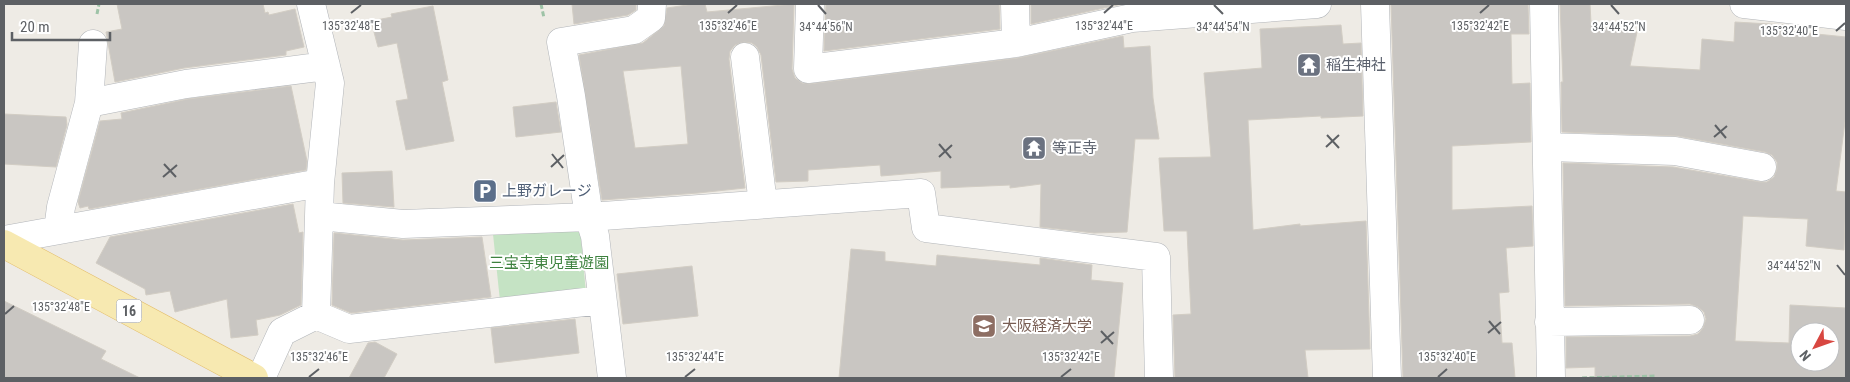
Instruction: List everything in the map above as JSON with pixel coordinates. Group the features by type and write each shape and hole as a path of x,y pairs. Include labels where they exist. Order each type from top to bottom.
{"main road":[{"name":"16","path":"4,242 254,378"}],"street":[{"path":"311,4 330,83 320,183 316,315"},
{"path":"612,378 595,236 588,217 571,96 561,42 634,30 651,18 652,4"},
{"path":"810,4 808,69 1016,42 1132,18 1317,4"},
{"path":"1015,4 1016,42"},
{"path":"1375,4 1387,378"},
{"path":"1544,4 1551,378"},
{"path":"1744,4 1846,16"},
{"path":"58,230 61,208 88,103 93,44"},
{"path":"745,57 763,204"},
{"path":"88,103 186,84 326,66"},
{"path":"1546,147 1675,151 1762,167"},
{"path":"4,242 58,230 320,183"},
{"path":"319,216 403,224 588,217 921,193 926,228 1156,257 1159,378"},
{"path":"261,378 282,332 316,315 349,329 602,300"},
{"path":"1549,322 1690,320"}],"path":[{"path":"1578,378 1656,376"}],"green space":[{"name":"三宝寺東児童遊園","path":"580,226 586,294 500,301 493,234"}],"building":[{"path":"117,4 263,4 265,13 268,12 269,15 295,9 304,47 286,51 286,55 184,68 115,82 106,32 122,29"},
{"path":"572,4 636,4 636,10 628,15 574,24"},
{"path":"705,4 707,12 794,4 792,69 795,78 802,83 809,84 1018,58 1123,36 1124,48 1150,46 1153,98 1159,139 1135,139 1127,232 1094,233 1040,227 1041,184 1010,188 1010,185 941,188 941,171 881,176 880,165 808,170 808,181 776,182 761,55 757,47 752,43 744,42 735,45 730,51 729,59 745,188 602,200 579,55 643,43 664,26 667,8","holes":["681,66 688,144 635,148 623,71"]},
{"path":"826,4 999,4 1000,29 824,51"},
{"path":"1031,4 1122,4 1031,24"},
{"path":"1391,4 1528,4 1529,34 1511,34 1512,84 1530,83 1531,142 1452,146 1452,210 1532,206 1533,246 1506,248 1509,292 1499,293 1502,343 1512,343 1515,378 1403,378"},
{"path":"1560,4 1590,4 1591,23 1637,32 1630,66 1700,70 1702,39 1734,42 1735,22 1787,25 1787,31 1846,37 1846,114 1836,191 1846,192 1844,250 1806,246 1808,219 1743,216 1735,341 1789,343 1790,305 1846,308 1846,378 1595,378 1595,367 1566,368 1566,337 1690,336 1698,334 1703,328 1706,319 1704,312 1690,304 1565,306 1563,163 1673,167 1767,182 1774,177 1777,162 1772,155 1765,152 1678,136 1562,132 1561,82 1563,82"},
{"path":"433,6 448,80 442,82 454,141 406,150 396,101 408,99 397,43 378,47 371,21 392,17 391,14"},
{"path":"1341,25 1343,44 1361,43 1363,116 1248,120 1253,230 1300,224 1300,226 1366,221 1370,349 1305,350 1308,378 1175,378 1173,315 1191,314 1187,231 1164,231 1159,158 1211,157 1204,73 1262,68 1260,29"},
{"path":"291,86 307,161 306,170 89,209 88,206 80,208 78,202 100,121 122,119 121,113 188,99"},
{"path":"556,102 561,132 516,137 513,107"},
{"path":"4,114 66,117 67,125 56,167 4,164"},
{"path":"392,171 394,207 343,203 342,173"},
{"path":"293,204 299,233 303,232 301,305 280,315 256,320 258,335 231,338 227,299 175,312 170,291 146,295 145,289 96,263 110,237"},
{"path":"334,233 403,240 482,237 491,297 351,313 332,305"},
{"name":"大阪経済大学","path":"851,249 885,252 885,261 936,266 937,255 1040,265 1040,258 1092,265 1091,280 1123,283 1114,378 839,378"},
{"path":"692,266 698,316 623,324 617,274"},
{"path":"4,301 106,351 101,359 140,378 4,378"},
{"path":"575,319 579,353 495,363 491,328"},
{"path":"375,342 397,354 384,378 349,378 368,343"}],"place":[{"name":"稲生神社","path":"1309,65"},
{"name":"等正寺","path":"1034,148"},
{"name":"上野ガレージ","path":"485,191"},
{"name":"大阪経済大学","path":"984,326"}]}
